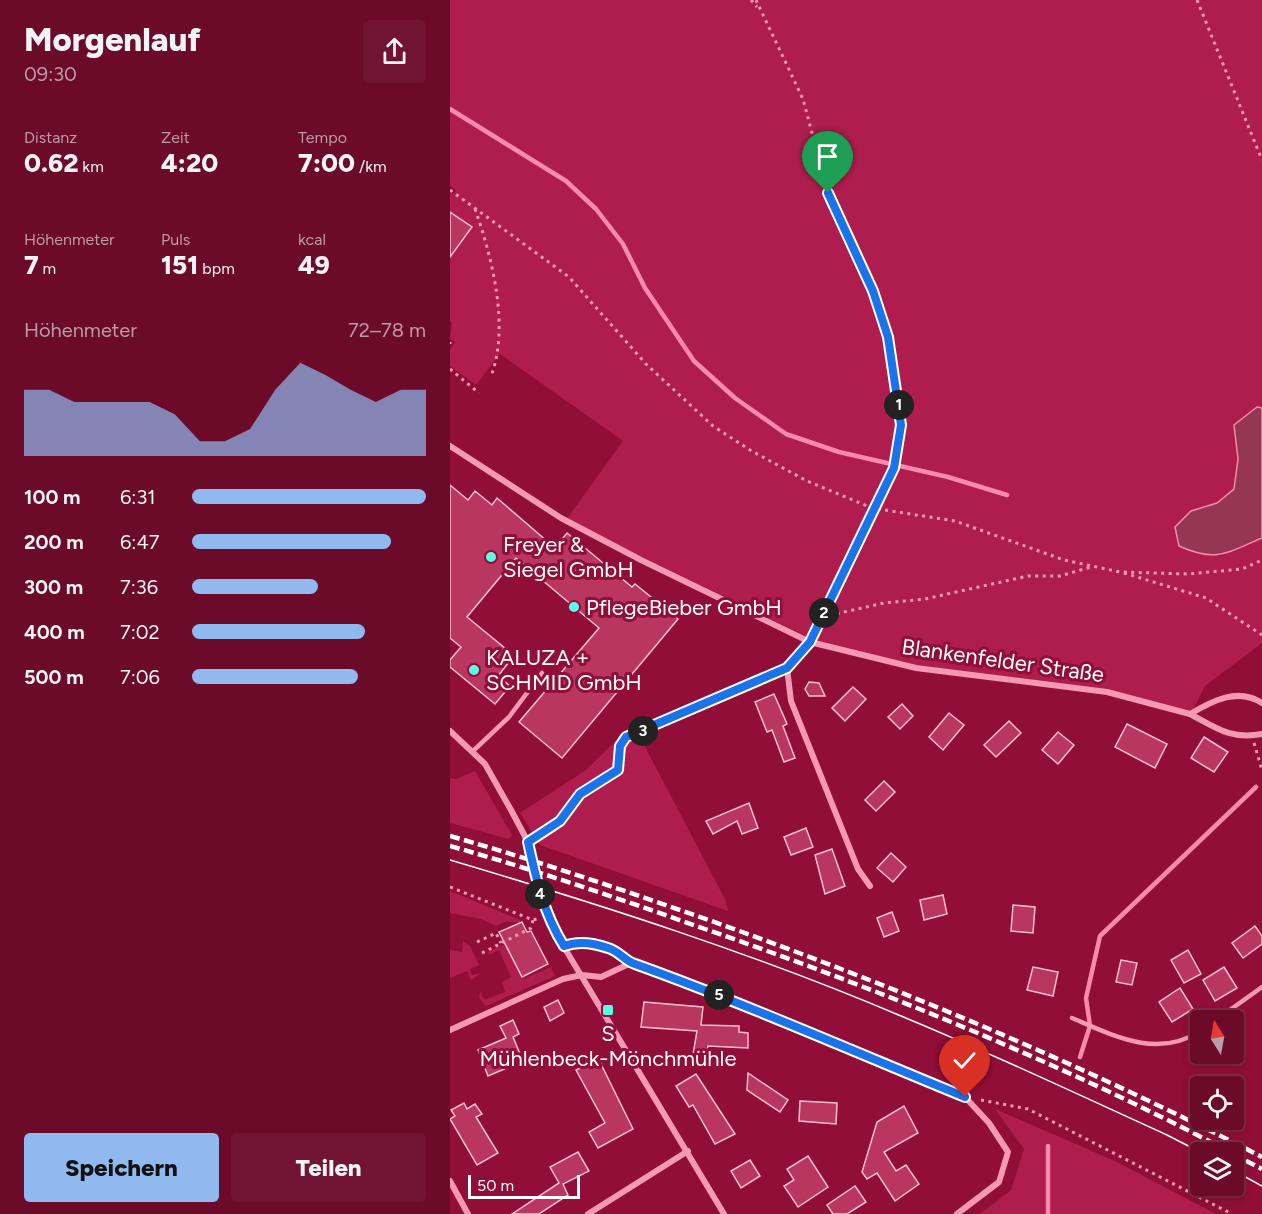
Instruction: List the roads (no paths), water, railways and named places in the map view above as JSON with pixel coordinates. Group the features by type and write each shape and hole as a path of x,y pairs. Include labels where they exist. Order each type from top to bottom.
{"street":[{"name":"Blankenfelder Straße","path":"450,446 561,518 641,560 810,642 916,668 1107,693 1190,714 1221,731 1243,738 1262,734"},
{"path":"810,642 787,668 791,701 858,869 870,886"},
{"path":"1190,714 1227,696 1254,698 1262,703"},
{"path":"450,731 485,764 528,842 538,889 564,946 724,1214"},
{"path":"564,946 574,942 606,947 621,953 631,963 709,991 965,1097 989,1123 1008,1152 999,1182 957,1214"},
{"path":"450,1030 563,979 582,975 601,977 631,963"},
{"path":"588,1214 688,1152"},
{"path":"450,1181 468,1214"}],"lane":[{"path":"472,752 510,717 542,673"},
{"path":"1230,1010 1262,987"},
{"path":"1072,1018 1119,1036 1162,1046 1178,1043 1190,1036"}],"waterway":[{"path":"450,109 566,181 596,209 623,244 645,288 694,361 735,398 786,434 839,452 948,477 1007,495"},
{"path":"1080,1057 1090,1026 1086,998 1100,936 1256,787"},
{"path":"1048,1146 1048,1214"}],"tram line":[{"path":"450,860 678,932 846,993 1002,1059 1190,1147"},
{"path":"1244,1176 1262,1186"}],"railway":[{"path":"450,836 700,917 915,998 1125,1089 1262,1157"},
{"path":"450,846 546,875 839,977 1037,1059 1102,1088 1211,1142"},
{"path":"1244,1160 1262,1169"}],"place":[{"name":"Freyer & Siegel GmbH","path":"491,557"},
{"name":"PflegeBieber GmbH","path":"574,607"},
{"name":"KALUZA + SCHMID GmbH","path":"474,670"},
{"name":"S Mühlenbeck-Mönchmühle","path":"608,1010"}]}
